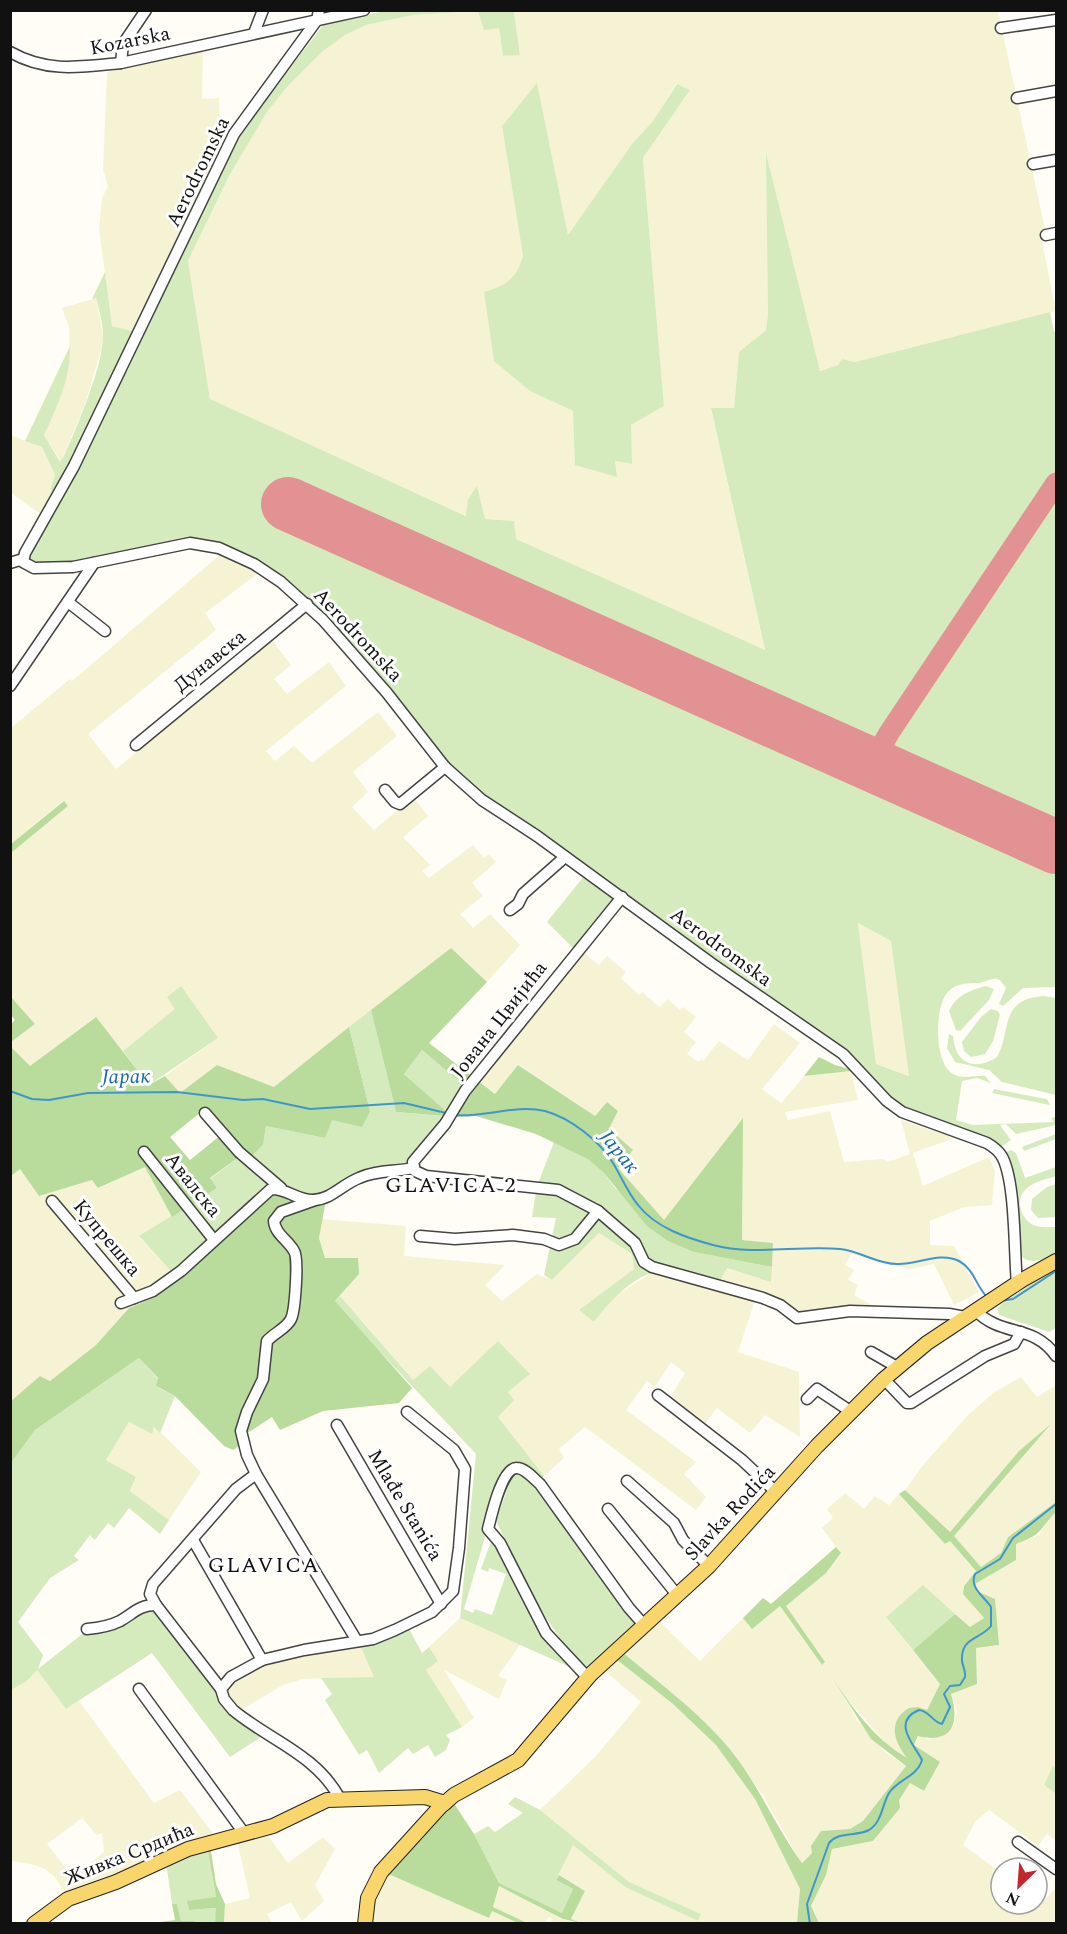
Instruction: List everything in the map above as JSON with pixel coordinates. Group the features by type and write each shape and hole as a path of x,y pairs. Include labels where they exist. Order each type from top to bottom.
{"main road":[{"name":"Slavka Rodića","path":"365,1923 369,1898 381,1872 445,1803 454,1795 518,1760 588,1678 709,1566 850,1412 897,1366 970,1314 1056,1261"},
{"name":"Живка Срдића","path":"34,1923 68,1899 116,1882 188,1849 273,1826 311,1805 339,1797 426,1797 445,1803"}],"street":[{"path":"121,63 123,44 146,10"},
{"path":"254,33 263,10"},
{"name":"Kozarska","path":"10,52 40,66 62,68 121,63 254,33 318,15 364,10"},
{"name":"Aerodromska","path":"318,15 309,31 229,142 74,466 23,559 27,566 52,569 94,563 166,546 206,544 254,564 281,582 307,604 387,693 445,767 482,800 843,1054 887,1101 902,1112 995,1148 1002,1156 1009,1179 1017,1284"},
{"path":"1001,28 1056,20"},
{"path":"1017,98 1056,92"},
{"path":"1033,164 1056,160"},
{"path":"10,563 23,559"},
{"path":"10,686 94,563"},
{"path":"68,602 105,631"},
{"name":"Дунавска","path":"136,745 307,604"},
{"path":"385,790 395,802 400,804 445,767"},
{"path":"510,910 518,904 523,894 565,857"},
{"name":"Јована Цвијића","path":"413,1168 414,1160 445,1124 465,1091 622,897"},
{"path":"205,1113 239,1152 281,1188 301,1200 315,1200"},
{"name":"Авалска","path":"144,1152 214,1240"},
{"path":"357,1641 256,1474 247,1455 241,1431 247,1412 263,1379 267,1341 287,1324 293,1313 299,1260 291,1246 276,1230 274,1221 281,1212 329,1196 366,1175 413,1168 426,1176 558,1190 598,1211 635,1243 644,1262 652,1267 763,1298 780,1305 797,1318 850,1311 970,1314 1046,1342 1056,1356"},
{"path":"121,1303 153,1291 271,1189 281,1188"},
{"name":"Купрешка","path":"52,1201 134,1298"},
{"path":"420,1236 455,1239 513,1234 544,1239 559,1245 567,1244 575,1239 598,1211"},
{"path":"884,1379 907,1403 911,1403 971,1364 1014,1344 1021,1332"},
{"path":"871,1352 897,1366"},
{"path":"807,1399 817,1389 850,1412"},
{"path":"658,1395 742,1460 777,1492"},
{"path":"221,1689 231,1677 262,1660 304,1650 373,1640 432,1612 453,1591 456,1579 465,1469 454,1450 407,1412"},
{"name":"Mlađe Stanića","path":"337,1425 441,1604"},
{"path":"588,1678 546,1633 500,1543 488,1529 503,1482 510,1470 517,1467 540,1484 629,1608 644,1625"},
{"path":"256,1474 249,1476 236,1489 151,1587 150,1594 221,1689 224,1700 233,1710 317,1768 339,1797"},
{"path":"627,1481 674,1523 683,1540 709,1566"},
{"path":"608,1509 678,1596"},
{"path":"193,1540 262,1660"},
{"path":"87,1629 103,1627 122,1620 134,1609 156,1605"},
{"path":"139,1689 244,1833"},
{"path":"1018,1842 1056,1869"}],"shaded area":[{"path":"478,11 499,28 503,56 520,54 514,11 998,11 1045,229 1042,242 1056,311 855,362 842,359 838,365 819,371 767,157 768,314 766,330 739,353 734,408 711,409 765,651 516,539 485,520 477,487 468,499 467,516 210,400 188,261 229,176 267,112 287,87 323,51 345,35 366,25 413,15","holes":["537,84 568,236 632,144 653,121 676,84 690,90 643,158 664,406 631,425 631,464 615,461 573,411 530,391 496,289 508,283 519,272 523,256 502,126"]},
{"path":"203,48 202,99 219,98 221,150 136,332 112,326 99,229 102,198 108,186 103,169 107,72"},
{"path":"96,298 103,336 101,350 85,404 61,462 44,435 58,405 70,355 69,327 62,308"},
{"path":"10,435 42,447 55,475 53,498 43,516 11,493"},
{"path":"222,553 260,572 205,613 216,630 88,734 116,769 272,640 291,665 274,679 287,694 329,662 346,686 266,751 275,761 294,746 312,763 378,712 397,736 353,772 368,792 352,807 374,830 413,797 428,816 403,837 430,865 422,871 429,878 473,845 484,858 489,854 496,862 472,883 483,896 460,914 473,928 490,914 520,945 487,982 450,949 274,1087 217,1065 180,1093 165,1076 218,1038 176,1009 123,1051 95,1017 29,1067 11,1047 11,1042 35,1024 11,997 11,853 68,806 63,801 11,844 11,728 70,679 72,681"},
{"path":"858,923 891,941 910,1076 876,1064"},
{"path":"580,950 599,965 607,956 626,972 621,978 639,995 642,992 660,1007 668,999 680,1010 683,1007 696,1017 684,1032 696,1042 687,1054 699,1062 701,1059 703,1061 719,1041 748,1060 774,1024 800,1043 762,1089 781,1103 804,1076 851,1071 858,1100 785,1112 788,1120 830,1111 844,1162 882,1159 888,1162 910,1154 901,1120 954,1138 913,1153 923,1186 989,1157 995,1171 992,1205 964,1207 930,1221 930,1245 954,1246 979,1292 954,1305 934,1264 910,1269 851,1254 845,1265 854,1270 848,1280 858,1285 854,1295 870,1304 866,1310 801,1316 764,1293 755,1300 738,1352 799,1372 800,1437 765,1415 750,1433 717,1408 702,1428 668,1401 685,1373 671,1362 655,1387 647,1381 626,1410 696,1462 684,1474 706,1497 696,1510 585,1427 559,1449 564,1458 544,1476 498,1417 508,1392 529,1374 450,1387 414,1381 340,1296 359,1274 325,1258 319,1238 321,1219 406,1226 404,1256 505,1265 485,1285 502,1301 537,1274 552,1280 599,1233 632,1254 634,1269 579,1310 594,1322 615,1296 650,1274 727,1268 771,1282 773,1244 742,1240 742,1119 664,1221 618,1168 609,1129 618,1111 607,1102 595,1116 519,1065 496,1094 478,1081"},
{"path":"145,1167 172,1217 139,1237 178,1279 150,1299 129,1308 96,1345 50,1381 40,1376 11,1401 11,1176 20,1169 39,1196 92,1180 99,1188"},
{"path":"1021,1377 1037,1397 1056,1385 1056,1502 1008,1537 1001,1553 981,1567 954,1536 1047,1429 1019,1451 949,1533 905,1490 923,1465 969,1414 996,1391"},
{"path":"129,1422 152,1433 154,1426 201,1472 169,1520 130,1491 136,1478 106,1460"},
{"path":"845,1493 864,1509 875,1496 889,1505 899,1494 945,1544 950,1541 976,1571 964,1586 963,1594 984,1618 970,1627 923,1586 886,1617 940,1684 927,1710 918,1707 909,1760 889,1747 843,1694 857,1720 885,1752 906,1766 863,1821 850,1829 821,1831 812,1853 801,1863 764,1797 723,1741 678,1698 622,1652 659,1621 700,1661 743,1618 752,1629 780,1606 822,1665 825,1663 786,1606 827,1572 841,1554 822,1528 833,1518 827,1509"},
{"path":"1056,1512 1056,1769 1053,1767 1044,1785 1056,1794 1056,1841 1047,1834 1038,1846 989,1810 975,1822 963,1845 989,1864 989,1916 1049,1916 1049,1895 1056,1888 1056,1923 819,1923 811,1906 826,1875 832,1849 873,1841 910,1782 924,1791 940,1763 914,1745 919,1736 928,1739 940,1737 954,1724 957,1712 951,1693 977,1684 976,1648 999,1645 975,1584 1016,1560 1016,1544 1039,1535"},
{"path":"460,1618 520,1645 498,1676 507,1680 499,1699 444,1670 474,1718 462,1727 425,1670 438,1661 429,1647"},
{"path":"360,1645 375,1677 303,1679 283,1685 241,1710 226,1691 228,1682 260,1665 283,1658"},
{"path":"616,1659 673,1704 716,1745 755,1799 800,1889 797,1923 581,1923 571,1919 585,1891 559,1875 573,1844 625,1887 698,1921 701,1914 629,1882 540,1810 596,1756 641,1702 604,1670"},
{"path":"37,1670 66,1709 79,1701 154,1803 180,1790 215,1836 67,1895 54,1876 45,1869 12,1861 10,1690 27,1681","holes":["82,1818 97,1835 102,1833 104,1852 73,1877 47,1844"]},
{"path":"265,1832 288,1863 323,1837 335,1849 315,1885 324,1901 302,1921 291,1902 267,1914 272,1923 224,1924 225,1904 250,1898 237,1840"},
{"path":"386,1873 489,1918 492,1911 518,1923 371,1924 372,1902"},
{"path":"499,1886 574,1923 549,1923 552,1919 549,1917 545,1923 527,1923 493,1907"}],"green space":[{"path":"384,11 478,11 413,15 366,25 345,35 323,51 287,87 267,112 229,176 188,261 210,399 466,516 468,499 477,486 485,519 514,521 516,539 765,650 711,408 734,408 739,352 766,330 768,314 766,153 820,371 838,365 842,359 855,362 1050,312 1054,332 1056,332 1056,987 1023,988 1003,1006 999,1004 1006,988 1000,980 992,979 958,985 951,989 943,999 938,1021 938,1034 942,1059 953,1074 965,1077 985,1076 991,1083 977,1078 962,1081 956,1120 973,1125 1054,1122 1051,1118 1056,1117 1056,1125 1016,1134 1006,1124 1000,1125 1011,1140 1001,1147 982,1137 922,1118 903,1108 886,1094 855,1061 481,795 454,773 303,597 200,540 174,540 76,563 34,565 27,558 124,372 127,372 222,168 244,129 323,25","holes":["858,923 891,941 909,1076 876,1064"]},
{"path":"478,11 514,11 520,55 503,56 499,28 484,30"},
{"path":"537,83 568,235 632,144 653,121 677,84 690,90 643,158 664,406 631,425 632,464 615,461 617,477 575,465 573,411 530,391 494,361 484,292 510,280 521,264 523,256 502,126"},
{"path":"105,272 112,326 136,332 53,498 51,487 55,475 42,447 25,441 70,346 66,381 44,435 60,462 64,456 99,363 103,330 96,298 92,299"},
{"path":"64,801 68,806 11,853 11,844"},
{"path":"585,875 615,899 575,950 547,922"},
{"path":"451,948 487,982 429,1043 495,1094 518,1065 595,1116 607,1102 618,1111 609,1129 633,1150 618,1168 664,1220 743,1118 742,1240 773,1243 772,1267 694,1252 668,1241 647,1226 604,1173 588,1159 536,1134 476,1116 458,1117 396,1112 371,1010","holes":["422,1050 470,1090 458,1113 447,1112 404,1074"]},
{"path":"181,986 218,1038 149,1085 123,1051 175,1009 167,997"},
{"path":"986,986 994,989 989,1000 960,1031 956,1030 949,1011 952,1005 964,994"},
{"path":"1044,996 1056,998 1056,1095 1002,1082 989,1070 955,1062 947,1048 949,1034 953,1036 957,1053 967,1062 981,1064 989,1062 997,1057 1013,1010 1019,1003 1029,998"},
{"path":"11,997 35,1024 11,1042 11,1024 15,1020 11,1015"},
{"path":"991,1009 998,1011 1000,1015 993,1041 985,1054 971,1057 964,1051 962,1042 981,1017"},
{"path":"371,1010 396,1112 445,1116 404,1166 373,1171 329,1194 298,1197 250,1158 263,1145 266,1126 325,1138 331,1120 370,1111 349,1027"},
{"path":"96,1017 149,1085 165,1076 180,1093 217,1065 274,1087 349,1027 370,1111 362,1127 332,1120 325,1138 266,1126 263,1145 250,1158 206,1108 170,1137 190,1160 221,1135 239,1157 210,1178 217,1188 172,1217 145,1167 98,1188 92,1180 39,1196 20,1169 11,1176 11,1047 30,1066"},
{"path":"422,1050 471,1090 458,1113 447,1112 404,1074"},
{"path":"819,1057 850,1069 851,1071 804,1076"},
{"path":"994,1089 1047,1099 1050,1105 992,1093"},
{"path":"1056,1134 1056,1139 1024,1151 1022,1147"},
{"path":"554,1142 588,1158 604,1173 615,1188 694,1252 772,1267 771,1282 727,1268 717,1286 676,1274 653,1273 633,1282 607,1306 594,1322 579,1310 634,1269 632,1254 599,1233 552,1280 544,1275 556,1218 532,1217 537,1186"},
{"path":"1011,1150 1016,1153 1025,1178 1056,1167 1056,1176 1029,1187 1023,1193 1020,1203 1022,1213 1033,1225 1056,1227 1056,1255 1042,1260 1028,1260 1020,1255 1005,1153"},
{"path":"239,1157 278,1189 178,1279 139,1236 217,1188 210,1179"},
{"path":"1056,1184 1056,1217 1038,1218 1031,1210 1032,1199 1047,1187"},
{"path":"278,1189 326,1200 319,1238 325,1258 358,1258 359,1274 335,1301 412,1388 399,1403 323,1411 280,1430 272,1417 246,1434 239,1442 239,1446 233,1450 224,1446 175,1396 156,1386 158,1378 139,1358 35,1430 11,1463 11,1401 40,1376 50,1381 96,1345 129,1308 150,1299 178,1279"},
{"path":"1056,1267 1056,1328 1049,1332 999,1315 998,1308 1001,1304"},
{"path":"340,1296 413,1380 430,1366 450,1387 498,1341 530,1374 508,1392 514,1400 498,1417 544,1476 541,1479 528,1466 515,1462 504,1472 464,1609 473,1613 475,1609 492,1615 506,1574 489,1568 488,1572 481,1569 490,1544 495,1542 546,1635 581,1672 460,1618 476,1454 337,1306 335,1301"},
{"path":"139,1358 158,1379 157,1387 175,1396 160,1433 154,1427 152,1434 129,1422 106,1460 136,1477 130,1491 169,1520 160,1534 129,1508 114,1528 108,1523 95,1540 90,1535 74,1556 79,1560 50,1578 18,1622 43,1655 38,1669 86,1631 153,1608 217,1689 264,1735 230,1757 152,1653 66,1709 37,1670 27,1681 11,1690 11,1463 35,1430"},
{"path":"1051,1424 954,1536 981,1567 1001,1553 1008,1537 1056,1502 1056,1512 1040,1531 1016,1544 1016,1560 975,1584 979,1592 995,1599 999,1645 976,1648 977,1684 951,1694 955,1714 951,1729 939,1737 918,1736 914,1745 940,1762 924,1791 910,1783 899,1800 900,1808 873,1841 832,1849 826,1875 811,1906 819,1923 797,1923 800,1889 755,1799 716,1745 673,1704 616,1659 622,1652 686,1705 722,1740 754,1784 802,1863 812,1853 811,1846 821,1831 850,1829 863,1821 906,1766 871,1739 830,1674 873,1731 907,1758 896,1739 895,1725 902,1713 909,1708 918,1707 927,1710 940,1684 913,1650 955,1614 970,1627 984,1618 963,1594 964,1586 976,1571 950,1541 945,1544 899,1494 905,1490 950,1532 1019,1451"},
{"path":"524,1470 639,1621 589,1669 560,1637 535,1600 496,1521 513,1473"},
{"path":"836,1547 841,1553 826,1573 786,1606 825,1662 822,1665 780,1606 752,1629 743,1618 763,1598 771,1604"},
{"path":"923,1585 955,1614 913,1650 886,1617"},
{"path":"408,1627 422,1653 429,1647 438,1661 426,1670 462,1727 446,1735 450,1740 446,1750 435,1757 428,1745 413,1754 408,1748 379,1773 367,1750 359,1755 325,1700 332,1694 321,1678 374,1677 360,1645"},
{"path":"1053,1766 1056,1769 1056,1794 1044,1785"},
{"path":"515,1797 540,1810 629,1882 701,1914 698,1921 625,1887 573,1845 556,1880 573,1889 562,1914 499,1883 474,1834 488,1826 495,1832 523,1813 508,1804"},
{"path":"455,1799 455,1805 474,1834 499,1883 562,1913 573,1889 556,1880 559,1875 585,1891 571,1919 581,1923 563,1919 499,1886 493,1907 527,1923 518,1923 492,1911 489,1918 386,1873"},
{"path":"210,1845 216,1884 225,1904 224,1923 215,1923 216,1908 189,1910 187,1901 216,1897 207,1846"},
{"path":"207,1846 216,1898 188,1901 189,1910 217,1908 215,1923 181,1922 177,1904 172,1904 166,1862"},
{"path":"172,1904 177,1904 181,1921 194,1921 195,1923 153,1923 175,1920"}],"waterway":[{"name":"Јарак","path":"10,1091 32,1099 49,1100 88,1093 177,1092 243,1100 263,1099 310,1109 404,1103 446,1113"},
{"name":"Јарак","path":"455,1115 477,1115 522,1109 555,1114 574,1124 600,1146 613,1163 634,1200 645,1213 672,1231 693,1239 745,1250 840,1249 882,1262 897,1264 944,1257 952,1258 968,1268 987,1297"},
{"name":"Јарак","path":"1000,1301 1013,1299 1056,1271"},
{"path":"810,1924 807,1904 829,1843 843,1835 864,1832 873,1827 877,1823 889,1793 920,1766 922,1760 907,1735 906,1721 919,1710 926,1712 942,1724 950,1707 944,1694 950,1686 960,1685 965,1677 962,1660 965,1646 991,1626 991,1607 974,1584 975,1574 1000,1559 1013,1538 1056,1504"}],"taxiway":[{"path":"871,765 889,733 1056,483"}],"runway":[{"path":"288,504 1056,847"}],"district":[{"name":"GLAVICA 2","path":"451,1185"},
{"name":"GLAVICA","path":"264,1565"}]}
